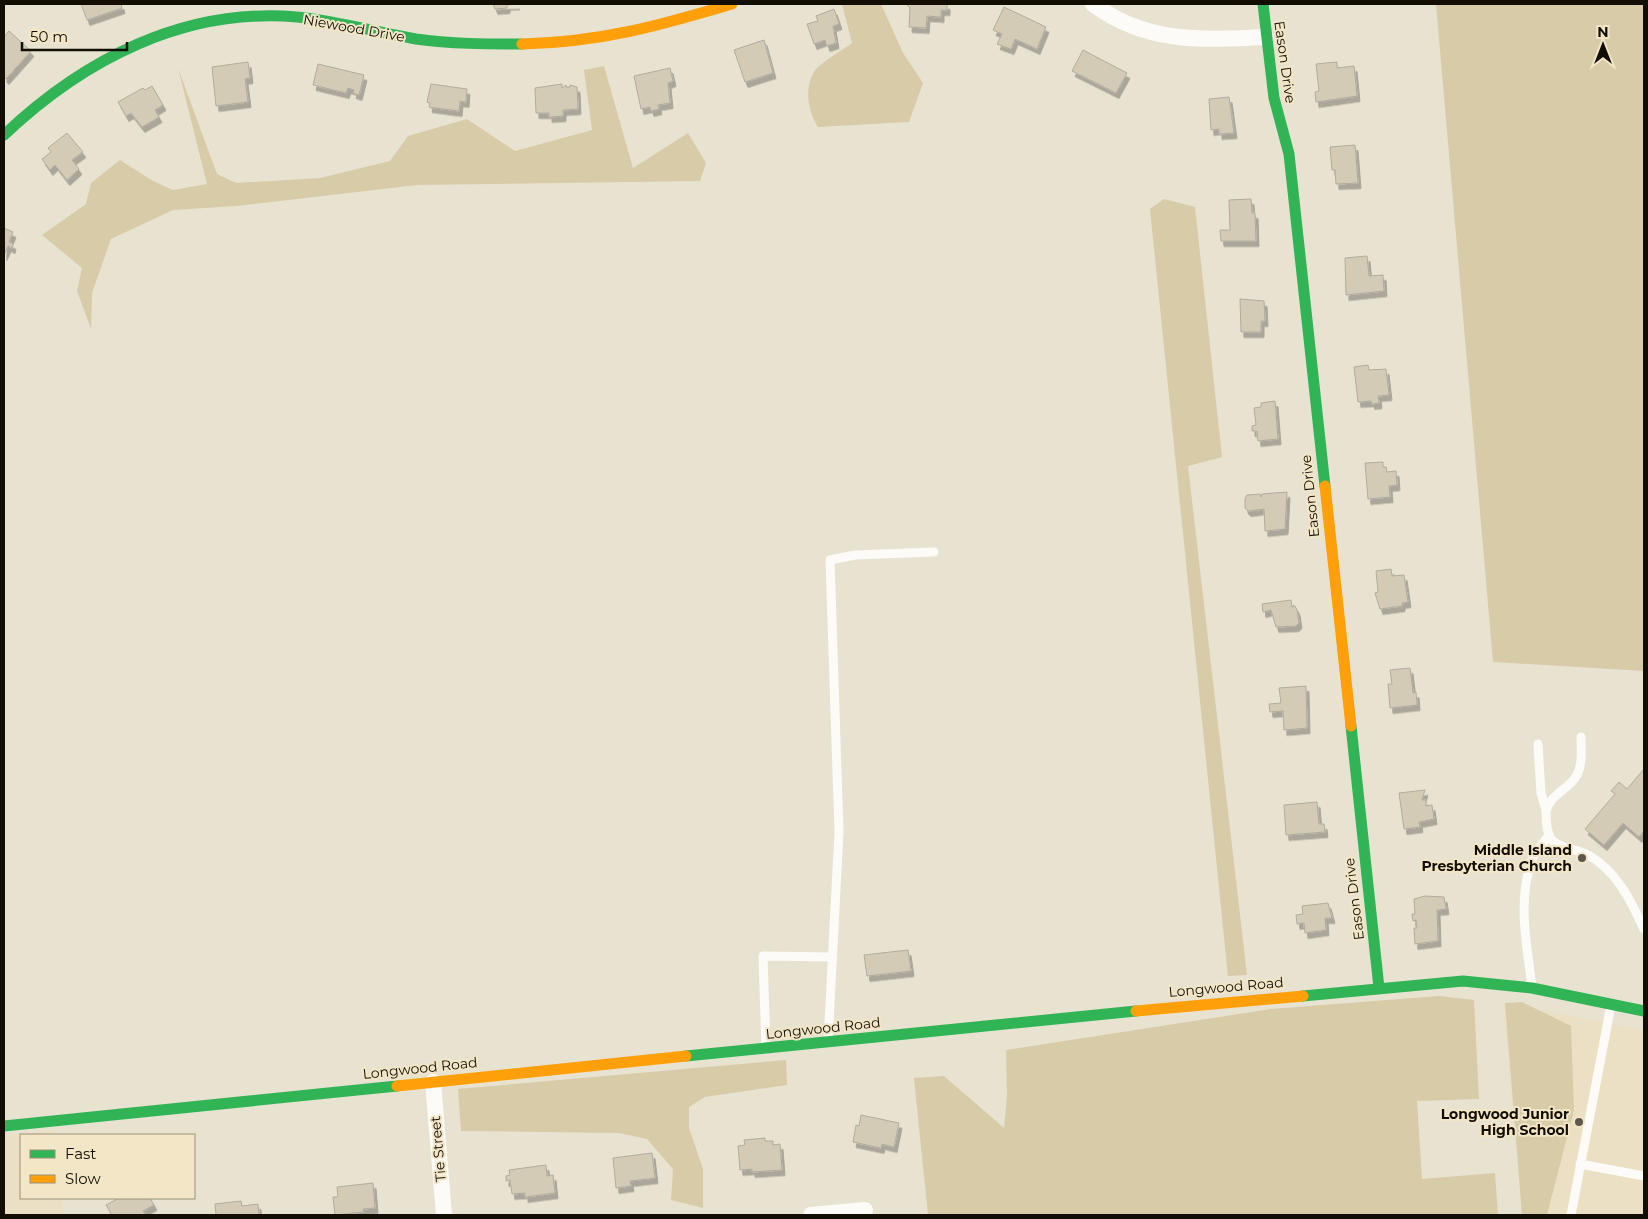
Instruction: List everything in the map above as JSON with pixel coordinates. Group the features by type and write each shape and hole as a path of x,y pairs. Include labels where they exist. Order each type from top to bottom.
{"street":[{"name":"Niewood Drive","path":"4,135 45,98 76,76 108,58 154,38 196,26 233,11 328,21 419,39 480,44 565,41 649,29 732,4"},
{"path":"1093,4 1127,24 1155,34 1207,40 1266,37"},
{"name":"Eason Drive","path":"1263,4 1274,98 1290,154 1379,988"},
{"name":"Longwood Road","path":"4,1126 1463,981 1496,982 1532,987 1644,1012"},
{"name":"Tie Street","path":"433,1082 444,1215"},
{"path":"811,1215 865,1210"}],"lane":[{"path":"828,1043 839,832 830,560 855,555 934,552"},
{"path":"1546,810 1549,802 1573,781 1577,774 1582,760 1581,738"},
{"path":"1538,744 1539,778 1549,835 1556,843 1589,855 1610,872 1622,888 1644,929"},
{"path":"1532,987 1524,916 1528,880 1532,858 1549,835"},
{"path":"766,1049 763,956 833,958"},
{"path":"1571,1215 1611,1005"},
{"path":"1580,1164 1644,1176"}],"shaded area":[{"path":"842,4 881,4 903,53 923,83 909,122 818,127 808,100 811,79 817,68 852,43"},
{"path":"1436,4 1644,4 1644,671 1493,662"},
{"path":"604,66 633,168 688,133 706,163 700,181 417,185 236,206 173,210 111,239 92,293 91,329 77,291 82,268 42,235 86,204 91,183 120,160 153,181 173,190 207,184 178,68 217,174 236,183 320,178 390,161 408,136 467,119 515,151 592,130 584,70"},
{"path":"1164,199 1195,207 1222,457 1188,466 1247,975 1228,976 1150,209"},
{"path":"1439,996 1474,1000 1479,1099 1417,1101 1422,1179 1495,1173 1498,1215 928,1215 914,1078 944,1076 1004,1128 1007,1096 1006,1050 1271,1009"},
{"path":"1522,1002 1571,1026 1574,1110 1547,1215 1522,1215 1505,1003"},
{"name":"Longwood Junior High School","path":"1503,1003 1644,1030 1644,1215 1523,1215"},
{"path":"786,1060 787,1085 705,1097 689,1107 689,1128 703,1169 703,1208 671,1200 673,1169 647,1139 619,1133 461,1131 458,1089"},
{"path":"56,1130 56,1134 20,1134 20,1199 62,1199 64,1215 4,1215 4,1135"}],"building":[{"path":"81,4 121,4 122,8 87,20"},
{"path":"493,4 517,4 507,5 507,8 495,9"},
{"path":"906,4 947,4 947,10 941,10 941,17 927,16 926,28 909,27 910,8"},
{"path":"1004,7 1046,27 1037,49 1015,39 1011,49 997,44 1002,34 993,30"},
{"path":"834,9 839,24 833,26 836,43 827,46 825,40 814,44 807,24 818,21 816,16"},
{"path":"9,31 31,51 6,79 4,77 4,37"},
{"path":"764,40 773,73 745,82 734,50"},
{"path":"1083,50 1127,73 1116,93 1072,71"},
{"path":"248,62 250,78 245,79 248,102 216,106 212,67"},
{"path":"1337,62 1337,68 1354,66 1357,96 1316,102 1315,92 1319,91 1316,64"},
{"path":"318,64 364,75 359,95 353,93 354,90 348,88 346,93 313,85"},
{"path":"670,68 673,81 668,83 670,103 658,105 659,109 651,111 650,107 641,109 634,76"},
{"path":"431,84 467,89 466,102 460,101 459,111 429,107 430,103 427,102"},
{"path":"562,84 562,88 566,85 566,87 570,87 570,85 577,87 578,109 563,110 563,116 549,117 549,113 536,113 535,88"},
{"path":"152,86 163,105 155,110 159,117 142,127 131,113 126,116 118,102 143,88 145,90"},
{"path":"1229,97 1234,133 1219,134 1219,129 1211,130 1209,99"},
{"path":"67,133 83,152 72,160 79,169 67,180 55,165 50,170 42,159 51,152 48,148"},
{"path":"1355,145 1358,183 1336,184 1335,170 1332,170 1330,147"},
{"path":"1251,199 1252,213 1255,213 1256,241 1221,241 1220,230 1230,230 1229,200"},
{"path":"4,228 13,232 9,242 13,244 12,248 8,246 4,255"},
{"path":"1367,256 1369,276 1383,275 1384,291 1346,295 1345,258"},
{"path":"1240,299 1264,301 1265,321 1261,321 1261,332 1241,332"},
{"path":"1368,365 1369,370 1386,369 1389,395 1378,396 1379,403 1372,404 1371,401 1358,402 1354,367"},
{"path":"1275,401 1278,439 1258,441 1257,431 1252,431 1252,426 1256,425 1254,408 1261,407 1261,403"},
{"path":"1383,462 1383,467 1386,467 1387,472 1396,471 1397,485 1389,486 1390,497 1368,499 1365,463"},
{"path":"1287,492 1285,529 1265,531 1264,509 1248,511 1245,508 1247,495 1260,494 1261,497 1262,494"},
{"path":"1391,569 1392,576 1404,575 1408,602 1402,603 1402,606 1380,609 1375,593 1378,592 1376,571"},
{"path":"1291,600 1292,607 1295,606 1297,610 1299,623 1296,626 1276,627 1271,610 1263,612 1262,604"},
{"path":"1410,668 1413,693 1416,692 1417,705 1390,708 1388,684 1392,684 1390,670"},
{"path":"1306,686 1307,728 1284,730 1283,711 1270,712 1269,704 1281,703 1279,688"},
{"path":"1644,769 1644,831 1639,837 1623,823 1604,845 1585,829 1615,794 1611,791 1619,782 1627,789"},
{"path":"1425,790 1422,800 1426,800 1426,806 1432,805 1434,819 1419,822 1420,827 1404,829 1399,793"},
{"path":"1317,802 1319,824 1324,824 1325,832 1286,835 1284,805"},
{"path":"1425,896 1444,897 1446,909 1437,910 1438,941 1415,944 1414,928 1417,928 1416,920 1413,921 1412,914 1415,914 1414,899"},
{"path":"1328,903 1332,918 1325,918 1326,930 1305,933 1304,923 1297,924 1296,915 1303,914 1302,906"},
{"path":"908,950 911,971 867,976 864,955"},
{"path":"861,1115 899,1123 894,1147 882,1144 881,1148 853,1142 856,1125 859,1126"},
{"path":"765,1138 765,1141 773,1141 773,1145 780,1144 782,1170 752,1172 752,1169 740,1170 738,1146 745,1145 744,1140"},
{"path":"652,1153 655,1178 630,1181 631,1186 616,1188 613,1158"},
{"path":"546,1165 547,1176 553,1175 555,1193 525,1197 525,1193 512,1194 510,1180 506,1181 506,1176 510,1175 509,1170"},
{"path":"373,1183 375,1208 363,1209 364,1212 335,1215 333,1197 338,1197 337,1187"},
{"path":"117,1199 151,1199 154,1205 143,1211 145,1214 142,1215 112,1215 106,1205"},
{"path":"241,1201 242,1206 258,1204 259,1215 216,1215 215,1204"}],"traffic: fast":[{"path":"1263,4 1274,98 1289,154 1325,486"},
{"path":"4,135 67,84 102,62 138,44 175,30 215,21 255,16 297,17 429,41 522,44"},
{"path":"1351,726 1379,988"},
{"path":"1303,996 1463,981 1532,988 1644,1011"},
{"path":"686,1056 1136,1011"},
{"path":"4,1126 397,1086"}],"traffic: slow":[{"path":"522,44 578,40 629,32 732,4"},
{"path":"1325,486 1351,726"},
{"path":"1136,1011 1303,996"},
{"path":"397,1086 686,1056"}],"place":[{"name":"Middle Island Presbyterian Church","path":"1582,858"},
{"name":"Longwood Junior High School","path":"1579,1122"}]}
